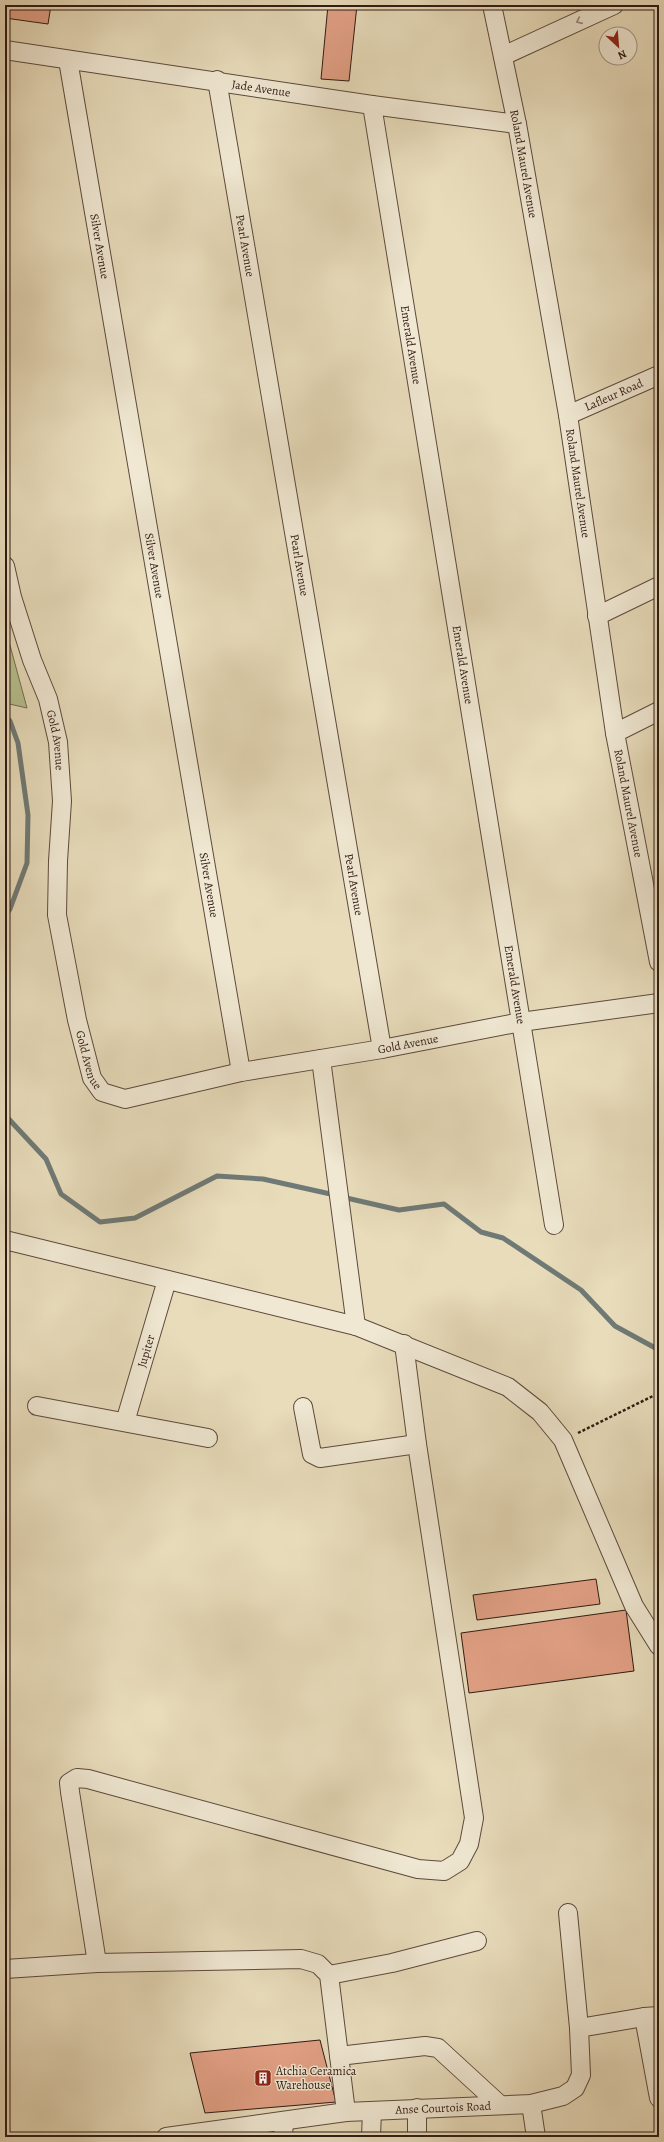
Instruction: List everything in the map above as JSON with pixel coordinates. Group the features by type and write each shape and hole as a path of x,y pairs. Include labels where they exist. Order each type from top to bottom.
{"street":[{"name":"Roland Maurel Avenue","path":"492,5 517,124 568,415 615,732 659,962"},
{"path":"503,56 614,5"},
{"name":"Jade Avenue","path":"5,50 217,80 372,105 517,124"},
{"name":"Silver Avenue","path":"68,60 241,1072"},
{"name":"Pearl Avenue","path":"217,80 382,1049"},
{"name":"Emerald Avenue","path":"372,105 554,1225"},
{"name":"Lafleur Road","path":"568,415 659,375"},
{"name":"Gold Avenue","path":"5,566 12,598 32,660 48,699 58,742 62,801 58,861 57,915 77,1020 92,1078 102,1092 125,1099 241,1072 382,1049 521,1022 659,1003"},
{"path":"598,616 659,586"},
{"path":"615,732 659,711"},
{"path":"321,1059 334,1171 356,1326"},
{"path":"5,1240 356,1326 508,1387 540,1412 563,1440 634,1606 659,1646"},
{"name":"Jupiter","path":"124,1422 167,1280"},
{"path":"97,1963 69,1783 77,1778 88,1779 418,1869 444,1871 460,1861 469,1844 474,1818 417,1444 404,1344"},
{"path":"37,1406 208,1438"},
{"path":"303,1407 312,1454 320,1458 417,1444"},
{"name":"Anse Courtois Road","path":"166,2137 283,2129 346,2112 499,2104 531,2104 562,2096 575,2088 581,2075 579,2028 568,1912"},
{"path":"329,1975 392,1963 477,1941"},
{"path":"5,1969 97,1963 301,1959 318,1964 329,1975 346,2112"},
{"path":"579,2028 652,2017 659,2098"},
{"path":"339,2056 425,2046 438,2048 499,2104"},
{"path":"531,2104 536,2137"},
{"path":"417,2137 418,2108"},
{"path":"371,2137 372,2111"}],"path":[{"path":"563,1440 659,1393"}],"green space":[{"path":"5,627 27,708 5,703"}],"building":[{"path":"5,5 51,5 48,24 5,18"},
{"path":"328,5 357,5 349,81 321,79"},
{"path":"596,1579 600,1604 477,1620 473,1595"},
{"path":"626,1610 634,1671 469,1693 461,1633"},
{"name":"Atchia Ceramica Warehouse","path":"320,2040 336,2102 205,2113 190,2053"}],"waterway":[{"path":"5,715 10,721 18,743 28,815 27,863 10,909 5,916"},
{"path":"5,1115 46,1159 61,1194 100,1222 135,1218 217,1176 263,1179 335,1195"},
{"path":"342,1197 399,1210 444,1204 481,1232 503,1238 581,1290 615,1326 659,1350"}],"place":[{"name":"Atchia Ceramica Warehouse","path":"263,2078"}]}
